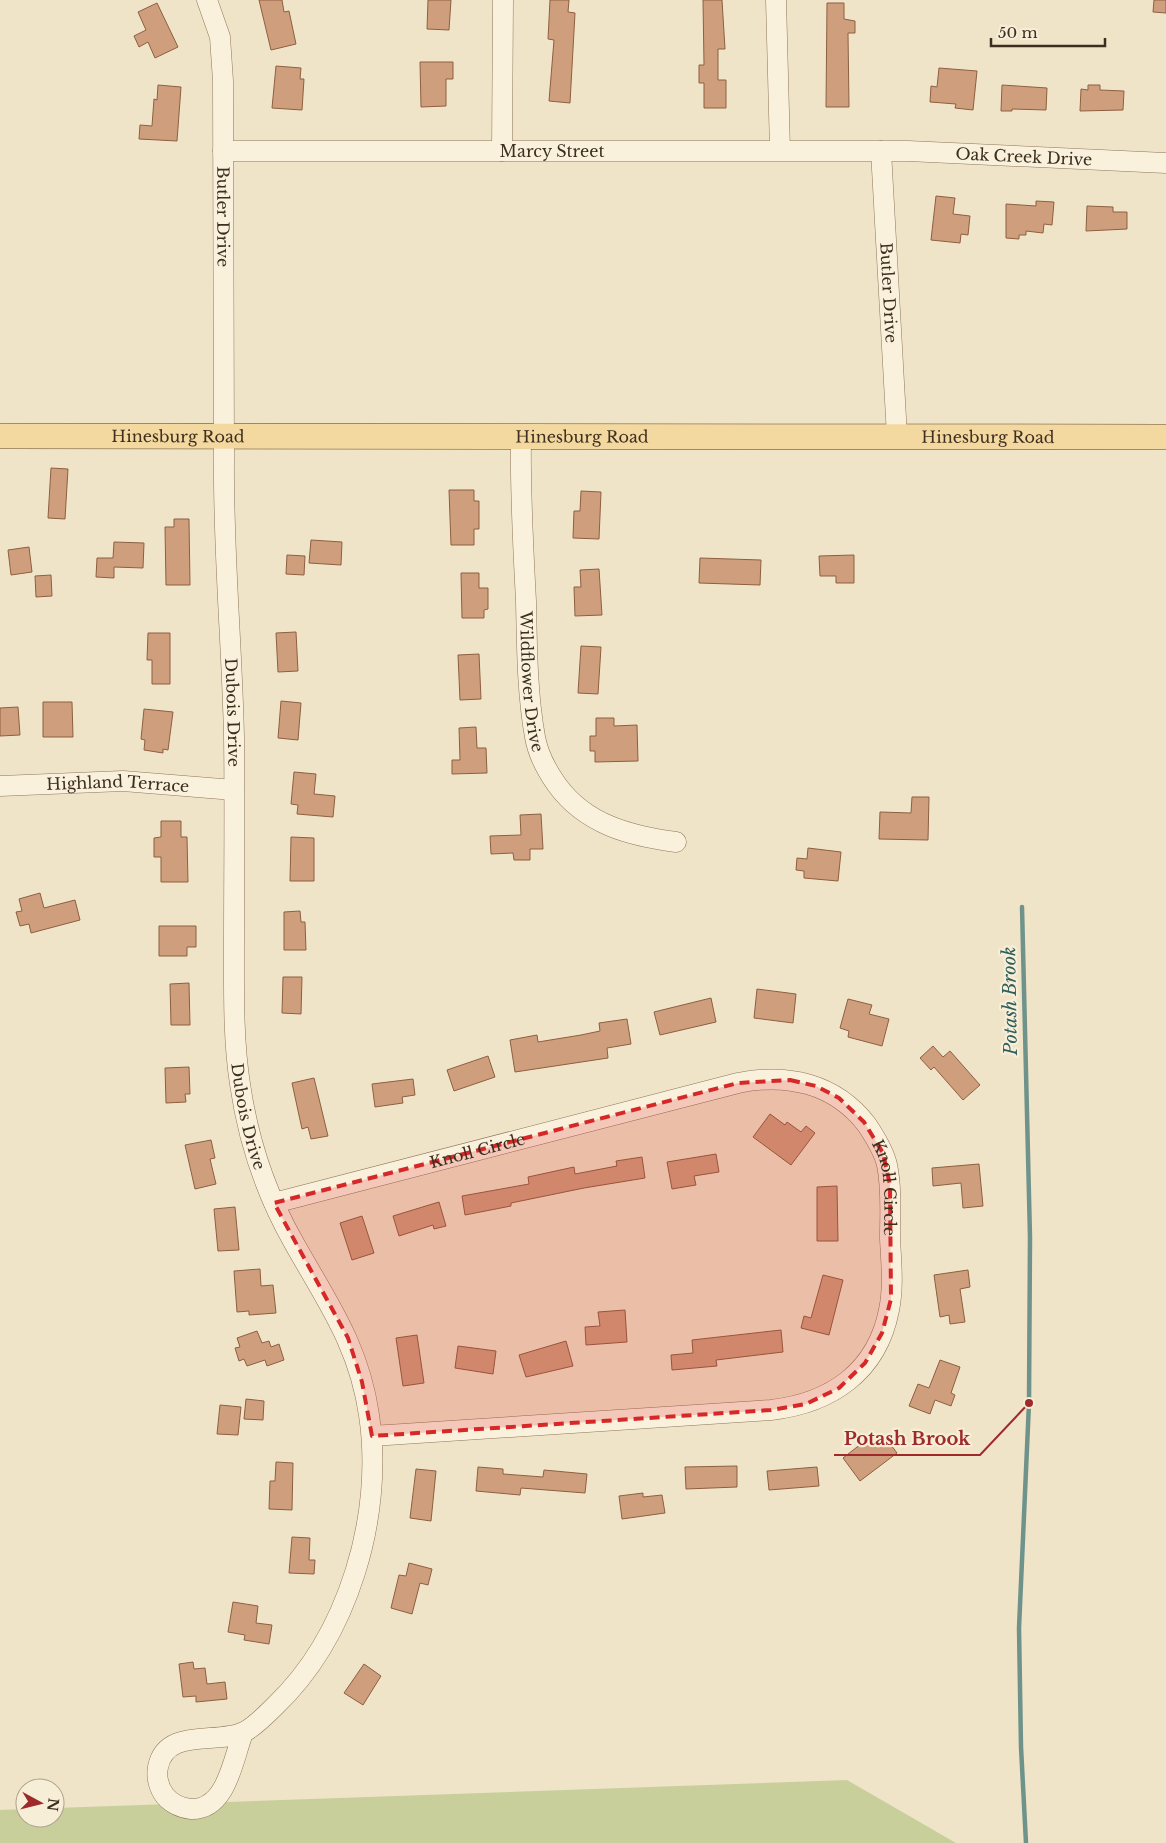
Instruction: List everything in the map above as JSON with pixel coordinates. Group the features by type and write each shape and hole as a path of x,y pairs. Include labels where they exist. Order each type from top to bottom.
{"main road":[{"name":"Hinesburg Road","path":"0,436 224,434 521,438 1166,437"}],"street":[{"name":"Butler Drive","path":"207,0 220,37 223,81 224,434"},
{"path":"502,151 503,0"},
{"path":"776,0 780,150"},
{"name":"Marcy Street","path":"223,151 881,151"},
{"name":"Butler Drive","path":"881,151 897,436"},
{"name":"Oak Creek Drive","path":"881,151 1166,163"},
{"name":"Dubois Drive","path":"224,434 234,790 234,983 238,1069 252,1144 274,1203 291,1240 348,1338 362,1382 372,1436 372,1493 368,1521 347,1595 326,1638 296,1682 277,1704 242,1733"},
{"name":"Wildflower Drive","path":"521,438 528,662 535,738 544,763 558,786 575,804 592,817 609,827 633,834 676,842"},
{"name":"Highland Terrace","path":"0,786 123,781 234,790"},
{"name":"Knoll Circle","path":"274,1203 728,1086 764,1079 804,1082 839,1098 864,1122 883,1153 887,1163 890,1185 891,1287 889,1311 878,1343 865,1363 848,1380 828,1395 806,1404 772,1410 372,1436"},
{"path":"242,1733 224,1786 211,1803 191,1809 178,1806 167,1798 160,1787 158,1773 161,1760 169,1749 184,1741 242,1733"}],"highlighted area":[{"path":"790,1080 816,1086 839,1098 864,1122 883,1153 890,1185 891,1299 882,1333 865,1363 839,1388 806,1404 771,1410 372,1436 362,1382 348,1338 274,1203 738,1083"}],"green space":[{"path":"847,1780 956,1843 0,1843 0,1810 15,1809 15,1828 65,1828 65,1808"}],"building":[{"path":"259,0 282,0 284,12 289,11 296,44 271,50"},
{"path":"428,0 451,0 449,30 427,29"},
{"path":"550,0 569,0 568,12 575,13 570,103 549,101 554,40 548,39"},
{"path":"703,0 722,0 725,49 718,49 718,80 726,80 726,108 704,108 704,83 699,83 699,65 704,65"},
{"path":"1154,0 1166,0 1166,13 1153,12"},
{"path":"157,3 178,47 155,58 148,42 139,47 134,36 146,30 138,12"},
{"path":"827,3 844,3 844,19 855,21 855,33 848,33 849,107 826,107"},
{"path":"420,62 453,62 453,79 446,79 446,106 421,107"},
{"path":"276,66 301,68 300,79 304,79 302,110 272,108"},
{"path":"939,68 977,71 973,110 955,108 956,104 930,102 931,86 937,87"},
{"path":"158,85 181,87 177,141 139,139 140,125 152,126 154,99 157,100"},
{"path":"1002,85 1047,88 1046,110 1012,109 1012,111 1001,111"},
{"path":"1088,85 1100,85 1100,90 1124,91 1123,110 1080,111 1081,89 1088,90"},
{"path":"936,196 955,198 953,214 970,216 968,235 961,234 960,243 931,240"},
{"path":"1036,201 1054,202 1052,225 1044,224 1043,233 1026,231 1026,235 1019,235 1019,239 1006,238 1006,204 1036,206"},
{"path":"1087,206 1113,207 1113,212 1127,212 1127,229 1086,231"},
{"path":"51,468 68,469 65,519 48,518"},
{"path":"449,490 474,490 474,501 479,501 479,529 474,529 474,545 451,545"},
{"path":"581,491 601,492 599,539 573,538 574,511 580,511"},
{"path":"174,519 189,519 190,585 166,585 165,527 174,527"},
{"path":"311,540 342,542 341,565 309,563"},
{"path":"114,542 144,543 143,568 114,567 114,578 96,577 97,558 113,558"},
{"path":"29,547 32,572 11,575 8,550"},
{"path":"287,555 305,556 304,575 286,574"},
{"path":"854,555 854,583 836,583 836,576 820,576 819,556"},
{"path":"700,558 761,560 760,585 699,583"},
{"path":"599,569 602,615 575,616 574,587 581,587 580,570"},
{"path":"461,573 479,573 479,588 488,588 488,609 484,610 484,618 462,618"},
{"path":"51,575 52,596 36,597 35,576"},
{"path":"296,632 298,671 278,672 276,633"},
{"path":"148,633 170,633 170,684 152,684 152,660 147,660"},
{"path":"581,646 601,647 598,694 578,693"},
{"path":"479,654 481,699 460,700 458,655"},
{"path":"281,701 301,703 298,740 278,738"},
{"path":"43,702 72,702 73,737 43,737"},
{"path":"18,707 20,735 0,736 0,708"},
{"path":"144,709 173,712 168,750 163,749 163,753 144,750 145,740 141,739"},
{"path":"596,718 614,718 614,726 637,725 638,761 595,762 595,751 590,751 590,736 596,736"},
{"path":"476,727 477,748 486,748 487,773 452,774 452,760 460,760 459,728"},
{"path":"294,772 316,774 314,794 335,796 333,817 297,814 298,805 291,804"},
{"path":"912,797 929,797 928,840 879,839 880,812 911,813"},
{"path":"541,814 543,849 530,849 530,860 514,860 513,853 491,854 490,836 521,835 520,815"},
{"path":"161,821 181,821 181,837 187,837 188,882 161,882 161,857 154,857 154,838 161,837"},
{"path":"291,837 314,838 314,881 290,881"},
{"path":"808,848 841,852 838,881 804,878 804,871 796,870 797,858 807,859"},
{"path":"40,893 44,908 75,900 80,920 31,933 29,924 20,926 16,912 22,911 19,899"},
{"path":"300,911 301,922 305,922 306,950 284,950 284,912"},
{"path":"159,926 196,926 196,947 187,947 187,956 159,956"},
{"path":"283,977 302,977 301,1014 282,1013"},
{"path":"189,983 190,1025 171,1025 170,984"},
{"path":"757,989 796,994 793,1023 754,1018"},
{"path":"711,998 716,1022 660,1035 654,1012"},
{"path":"848,999 872,1005 869,1014 889,1019 882,1046 848,1037 849,1031 840,1028"},
{"path":"627,1019 631,1044 607,1048 608,1058 515,1072 510,1040 537,1035 538,1042 581,1035 600,1031 599,1023"},
{"path":"933,1046 943,1057 950,1051 980,1085 963,1100 934,1067 931,1070 920,1058"},
{"path":"488,1056 495,1077 454,1091 447,1070"},
{"path":"189,1067 190,1094 185,1094 186,1102 166,1103 165,1068"},
{"path":"314,1078 328,1136 311,1139 308,1127 302,1129 292,1083"},
{"path":"413,1079 415,1095 402,1097 403,1103 375,1107 372,1084"},
{"path":"770,1114 785,1125 787,1122 801,1132 806,1126 815,1133 791,1165 753,1137"},
{"path":"211,1140 215,1158 210,1159 216,1184 195,1189 185,1145"},
{"path":"716,1154 719,1172 694,1176 696,1185 672,1189 667,1162"},
{"path":"642,1157 645,1178 511,1203 511,1206 465,1215 462,1196 529,1184 528,1177 574,1167 575,1174 617,1166 616,1161"},
{"path":"979,1164 983,1206 963,1208 961,1183 933,1186 932,1168"},
{"path":"837,1186 838,1241 817,1241 817,1187"},
{"path":"439,1202 446,1226 434,1229 433,1225 399,1236 393,1216"},
{"path":"235,1207 239,1250 218,1251 214,1209"},
{"path":"362,1216 374,1253 352,1260 340,1223"},
{"path":"260,1269 261,1286 273,1285 276,1313 249,1315 249,1311 237,1312 234,1271"},
{"path":"968,1270 970,1287 960,1289 965,1322 950,1324 949,1315 940,1317 934,1275"},
{"path":"823,1275 843,1280 829,1335 801,1328 804,1316 811,1318"},
{"path":"625,1310 627,1342 586,1345 585,1327 600,1326 598,1312"},
{"path":"781,1330 783,1352 716,1360 717,1366 672,1370 671,1355 693,1353 692,1340"},
{"path":"257,1331 262,1343 269,1341 271,1347 279,1344 284,1360 267,1366 265,1360 247,1366 244,1359 239,1361 235,1348 240,1347 237,1338"},
{"path":"417,1335 424,1383 403,1386 396,1338"},
{"path":"566,1341 573,1366 526,1377 519,1355"},
{"path":"458,1346 496,1351 493,1374 455,1368"},
{"path":"940,1360 960,1367 951,1393 955,1395 951,1406 935,1400 930,1414 909,1406 918,1384 929,1388"},
{"path":"246,1399 264,1401 263,1420 244,1419"},
{"path":"220,1405 241,1407 238,1435 217,1434"},
{"path":"885,1437 897,1453 860,1481 843,1458 866,1440 871,1447"},
{"path":"276,1462 293,1463 292,1510 269,1509 270,1481 275,1481"},
{"path":"737,1466 737,1487 686,1489 685,1467"},
{"path":"478,1467 503,1469 503,1474 543,1477 544,1470 587,1474 585,1493 521,1488 520,1495 476,1491"},
{"path":"817,1467 819,1486 769,1490 767,1471"},
{"path":"416,1469 436,1471 431,1521 410,1518"},
{"path":"643,1493 643,1497 662,1495 665,1513 622,1519 619,1496"},
{"path":"292,1537 310,1538 309,1560 315,1560 314,1574 289,1573"},
{"path":"409,1563 432,1569 428,1585 420,1583 412,1614 391,1608 399,1575 406,1576"},
{"path":"233,1602 258,1606 256,1623 272,1625 269,1644 244,1640 245,1635 228,1632"},
{"path":"193,1662 194,1669 205,1668 207,1684 225,1682 227,1699 196,1702 196,1696 183,1697 179,1664"},
{"path":"364,1664 381,1676 363,1705 344,1693"}],"waterway":[{"name":"Potash Brook","path":"1022,907 1030,1237 1029,1403 1019,1628 1021,1747 1026,1843"}],"place":[{"name":"Potash Brook","path":"1029,1403"}]}
